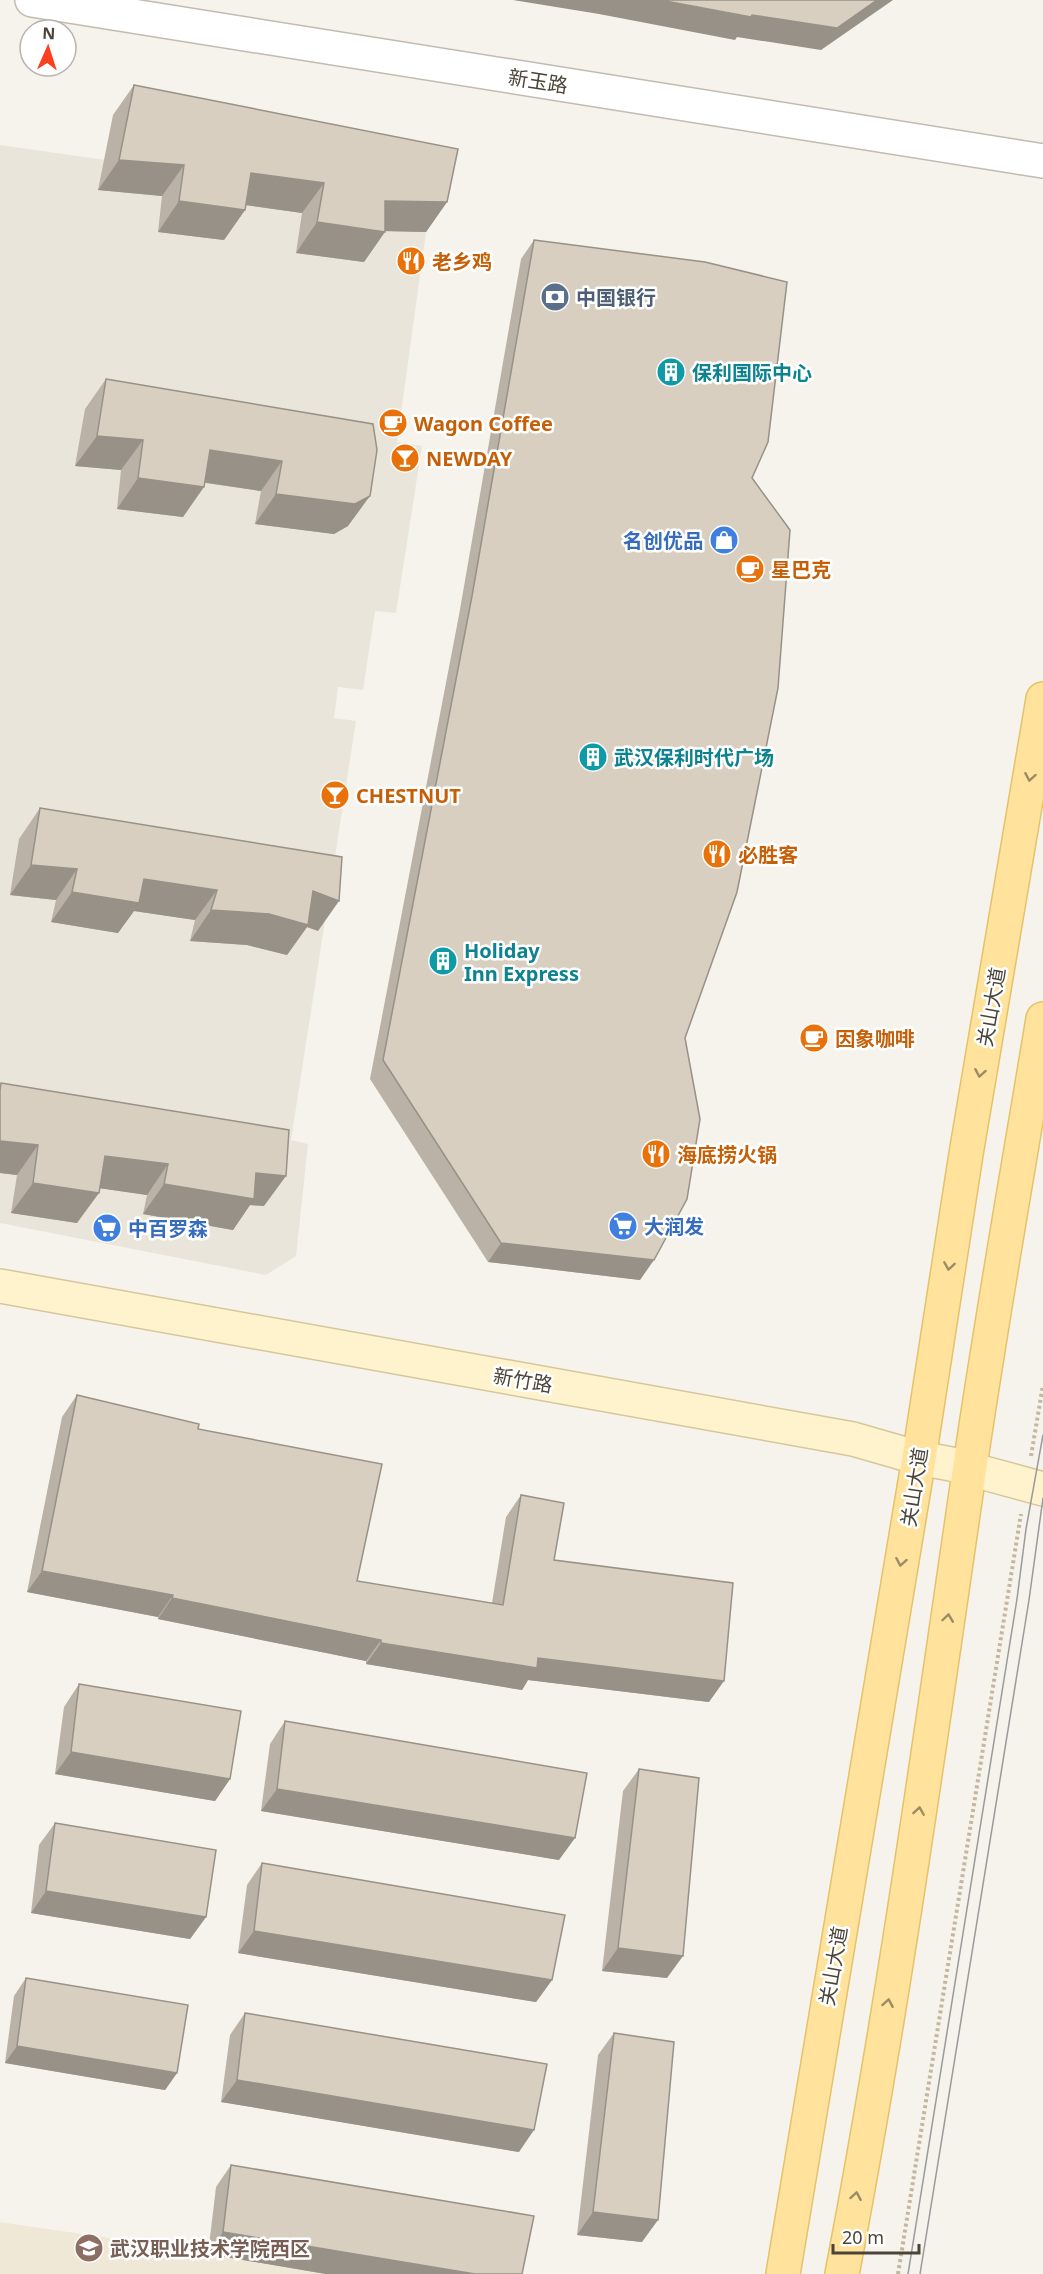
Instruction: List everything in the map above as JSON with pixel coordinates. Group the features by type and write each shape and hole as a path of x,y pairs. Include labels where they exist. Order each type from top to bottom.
{"main road":[{"name":"关山大道","path":"783,2274 919,1458 966,1154 1043,699"},
{"path":"842,2274 899,1937 943,1657 969,1469 1043,1019"},
{"name":"新竹路","path":"0,1286 853,1439 1034,1487"}],"street":[{"name":"新玉路","path":"32,0 1043,161"}],"path":[{"path":"898,2274 1034,1487 1043,1385"}],"shaded area":[{"path":"0,145 414,204 409,231 426,232 397,442 422,446 396,613 375,611 363,690 338,687 334,718 356,721 291,1140 308,1144 296,1256 266,1275 0,1223"},
{"name":"武汉职业技术学院西区","path":"0,2222 354,2274 0,2274"}],"building":[{"path":"660,0 877,0 837,28 752,15 751,17"},
{"path":"134,85 458,149 447,202 385,201 385,232 317,222 324,183 251,173 245,210 179,201 184,165 119,160"},
{"name":"武汉保利时代广场","path":"534,240 705,262 787,282 768,442 752,478 790,530 778,688 737,892 685,1038 700,1119 687,1199 654,1260 501,1243 383,1060 472,596"},
{"path":"106,379 373,424 377,450 370,496 355,504 276,494 282,461 210,450 204,487 138,478 143,440 97,436"},
{"path":"40,808 342,857 339,901 313,891 308,925 269,914 211,910 217,890 144,879 139,903 72,892 77,869 31,865"},
{"path":"1,1083 289,1130 286,1176 256,1173 254,1199 164,1184 168,1164 105,1156 99,1193 33,1183 38,1145 0,1141"},
{"path":"77,1395 199,1424 198,1429 382,1464 357,1581 503,1605 521,1495 564,1503 554,1560 733,1583 724,1681 538,1658 537,1668 381,1643 381,1640 172,1598 173,1595 42,1571"},
{"path":"79,1684 241,1711 230,1779 71,1752"},
{"path":"285,1721 587,1773 575,1838 277,1789"},
{"path":"639,1769 699,1778 683,1956 618,1948"},
{"path":"55,1823 216,1850 206,1917 46,1891"},
{"path":"262,1863 565,1915 552,1980 254,1931"},
{"path":"26,1978 188,2005 177,2073 17,2046"},
{"path":"245,2013 547,2064 534,2130 237,2080"},
{"path":"614,2033 674,2042 658,2220 593,2212"},
{"path":"231,2165 534,2216 522,2274 475,2274 223,2232"}],"tram line":[{"path":"908,2274 1017,1599 1026,1529 1043,1435"},
{"path":"920,2274 1029,1600 1043,1498"}],"place":[{"name":"老乡鸡","path":"411,261"},
{"name":"中国银行","path":"555,297"},
{"name":"保利国际中心","path":"671,372"},
{"name":"Wagon Coffee","path":"393,423"},
{"name":"NEWDAY","path":"405,458"},
{"name":"名创优品","path":"724,540"},
{"name":"星巴克","path":"750,569"},
{"name":"武汉保利时代广场","path":"593,757"},
{"name":"CHESTNUT","path":"335,795"},
{"name":"必胜客","path":"717,854"},
{"name":"Holiday Inn Express","path":"443,961"},
{"name":"因象咖啡","path":"814,1038"},
{"name":"海底捞火锅","path":"656,1154"},
{"name":"大润发","path":"623,1226"},
{"name":"中百罗森","path":"107,1228"},
{"name":"武汉职业技术学院西区","path":"89,2248"}]}
